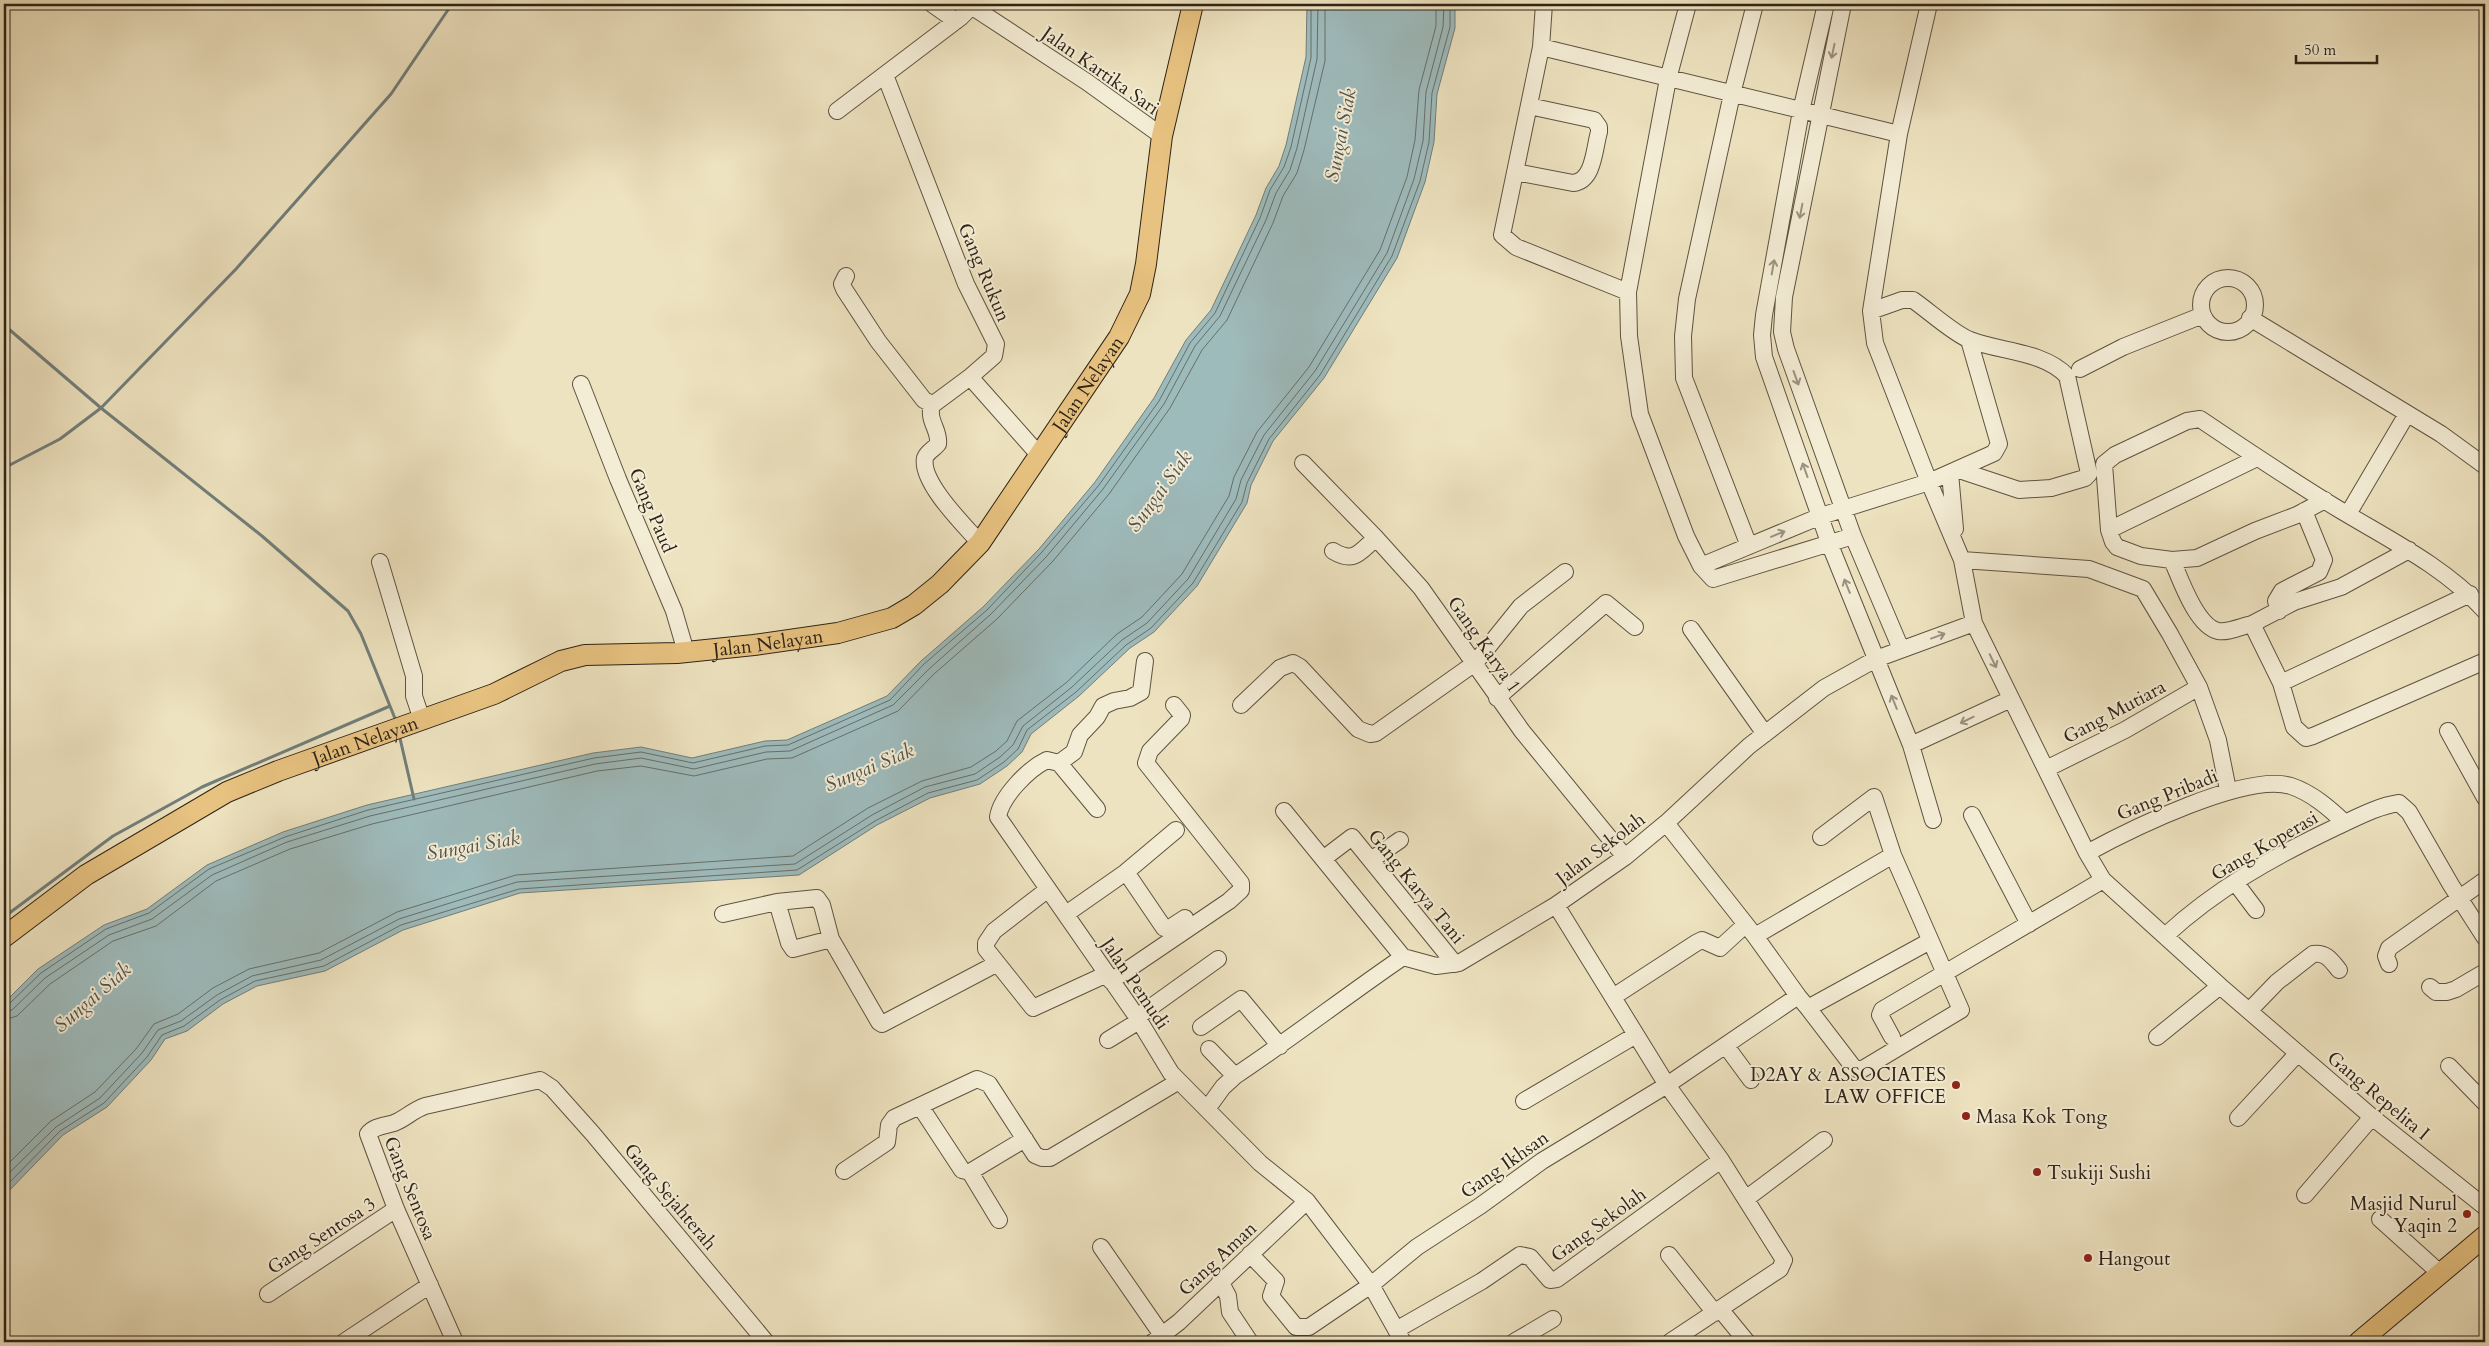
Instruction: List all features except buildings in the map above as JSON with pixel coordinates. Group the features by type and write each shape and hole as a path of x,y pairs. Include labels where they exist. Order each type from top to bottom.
{"main road":[{"name":"Jalan Nelayan","path":"4,937 86,875 227,792 389,730 494,694 561,661 577,657 618,653 686,652 838,633 892,618 914,605 940,584 980,543 1119,337 1140,294 1146,264 1162,136 1193,4"},
{"path":"2359,1342 2485,1236"}],"street":[{"name":"Jalan Kartika Sari","path":"932,4 966,10 1087,82 1162,136"},
{"path":"1544,4 1541,47 1503,238 1516,247 1628,292"},
{"path":"1688,4 1668,79 1628,292 1629,336 1640,414 1686,536 1708,576 1718,578 1830,545 1853,536"},
{"path":"1749,546 1684,378 1683,336 1687,298 1732,94 1755,4"},
{"path":"1826,4 1801,111 1762,336 1764,357 1830,545 1911,745 1933,820"},
{"path":"1843,4 1784,297 1782,332 1786,349 1853,536 1901,649"},
{"path":"1929,4 1900,134 1871,311 1875,343 1928,482 1956,542"},
{"path":"837,111 966,10"},
{"path":"1541,47 1900,134"},
{"name":"Gang Rukun","path":"885,75 966,284 996,344 994,356 970,377 932,404"},
{"path":"1515,172 1573,183 1582,181 1588,175 1599,132 1599,127 1594,120 1528,106"},
{"path":"846,276 842,284 844,289 878,341 924,400 932,404 931,420 939,440 938,444 927,453 924,460 926,472 942,499 980,543"},
{"path":"2233,278 2245,284 2253,294 2254,307 2250,318 2241,328 2229,331 2216,329 2203,315 2201,303 2206,290 2215,281 2233,278"},
{"path":"1871,311 1902,300 1913,300 1969,340 2056,365 2067,376 2089,474 2085,478 2051,488 2019,490 1955,471"},
{"path":"2080,369 2123,347 2203,315"},
{"path":"2250,318 2441,434 2485,466"},
{"path":"1762,336 1782,332"},
{"path":"1701,566 1821,516 1928,482 1994,453 1999,444 1969,340"},
{"path":"970,377 1040,456"},
{"name":"Gang Paud","path":"581,384 618,479 674,611 686,652"},
{"path":"2348,514 2407,414"},
{"path":"2325,500 2197,558 2172,560 2141,556 2117,547 2109,530 2104,464 2115,455 2187,421 2200,419 2325,500 2409,550 2470,594 2485,611"},
{"path":"2109,530 2258,458"},
{"name":"Gang Karya 1","path":"1303,463 1376,538 1421,588 1522,732 1625,857"},
{"path":"1955,471 1956,542"},
{"path":"2278,611 2276,601 2282,591 2319,572 2323,567 2324,560 2304,511"},
{"path":"1333,551 1346,558 1353,558 1376,538"},
{"name":"Gang Repelita I","path":"1956,542 1962,560 1974,622 2087,853 2103,880 2166,935 2220,986 2372,1117 2485,1207"},
{"path":"2172,560 2187,596 2209,627 2219,632 2252,624 2313,594 2341,587 2409,550"},
{"path":"1962,560 2089,569 2135,584 2142,589 2199,688 2218,740 2228,790"},
{"path":"380,562 414,676 416,722"},
{"path":"1241,705 1280,668 1293,663 1300,667 1358,729 1370,734 1376,732 1475,663 1521,606 1565,572"},
{"path":"2281,683 2470,594"},
{"path":"1497,698 1606,603 1635,627"},
{"path":"1863,628 1889,618"},
{"name":"Jalan Sekolah","path":"1717,1311 1780,1269 1784,1264 1782,1254 1747,1198 1667,1085 1556,905 1625,857 1666,823 1765,734 1824,688 1876,659 1974,622"},
{"path":"2252,624 2281,683 2294,728 2306,738 2485,661"},
{"path":"1691,629 1765,734"},
{"path":"1096,810 1059,763 1074,752 1080,735 1097,717 1103,706 1114,701 1130,698 1141,692 1145,661"},
{"name":"Gang Mutiara","path":"2046,769 2125,730 2199,688"},
{"path":"1911,745 2011,699"},
{"path":"1047,890 989,937 986,949 996,964 1033,1008 1109,978 1229,901 1241,890 1241,883 1146,763 1150,751 1182,715 1174,705"},
{"path":"2448,731 2485,798"},
{"name":"Jalan Pemudi","path":"1059,763 1047,760 1038,764 1004,799 998,817 1138,1019 1164,1063 1179,1081 1260,1163 1307,1201 1371,1285 1400,1336"},
{"name":"Gang Pribadi","path":"2087,853 2120,835 2228,790 2266,785 2291,786 2324,803 2345,823"},
{"path":"1666,823 1750,930 1854,1068 1861,1070 1960,1012 1961,1006 1893,855 1874,798 1821,837"},
{"name":"Gang Koperasi","path":"2166,935 2206,902 2235,882 2298,844 2391,804 2398,803 2410,812 2459,898"},
{"path":"1284,811 1403,957 1436,966 1455,964 1556,905"},
{"path":"1972,814 2029,924"},
{"path":"1066,914 1126,872 1176,830"},
{"name":"Gang Karya Tani","path":"1323,859 1352,836 1455,964"},
{"path":"1371,860 1400,840"},
{"path":"1613,997 1696,943 1702,940 1720,948 1750,930 1893,855"},
{"path":"1126,872 1164,928 1168,929 1226,890"},
{"path":"1892,1037 1880,1015 1880,1011 2103,880"},
{"path":"2389,964 2386,956 2389,948 2485,880"},
{"path":"2235,882 2256,910"},
{"path":"723,914 777,902 817,898 822,905 831,939 879,1022 882,1024 996,964"},
{"path":"2459,898 2485,938"},
{"path":"777,902 789,943 793,949 831,939"},
{"name":"Gang Ikhsan","path":"1250,1254 1276,1280 1271,1296 1296,1327 1309,1327 1371,1285 1417,1247 1480,1206 1542,1161 1667,1085 1726,1046 1803,1002 1930,940"},
{"path":"2249,1011 2276,982 2313,954 2318,953 2328,956 2339,970"},
{"path":"1207,1109 1223,1087 1235,1076 1280,1046 1403,957"},
{"path":"1108,1040 1218,959"},
{"path":"2430,986 2436,992 2447,992 2485,972"},
{"path":"2157,1037 2220,986"},
{"path":"1201,1027 1241,999 1280,1046"},
{"path":"1524,1101 1636,1035"},
{"path":"1726,1046 1751,1080"},
{"path":"1209,1049 1235,1076"},
{"path":"2238,1118 2298,1053"},
{"path":"2450,1066 2485,1103"},
{"path":"844,1171 887,1142 890,1125 894,1118 977,1079 989,1084 1035,1155 1042,1158 1050,1158 1179,1081"},
{"name":"Gang Sentosa","path":"455,1342 396,1209 368,1136 370,1131 395,1123 413,1110 425,1106 540,1080"},
{"name":"Gang Sejahterah","path":"540,1080 552,1088 593,1134 766,1342"},
{"path":"920,1106 962,1170 970,1172 999,1220"},
{"path":"2305,1195 2372,1117"},
{"path":"970,1172 1025,1139"},
{"path":"1747,1198 1824,1140"},
{"name":"Gang Sekolah","path":"1400,1336 1520,1255 1530,1257 1550,1280 1557,1279 1721,1160"},
{"name":"Gang Aman","path":"1157,1339 1179,1322 1307,1201"},
{"name":"Gang Sentosa 3","path":"268,1294 396,1209"},
{"path":"2380,1219 2441,1274"},
{"path":"1101,1247 1157,1339"},
{"path":"1669,1255 1717,1311 1748,1342"},
{"path":"1220,1282 1228,1296 1230,1312 1250,1342"},
{"path":"344,1342 430,1284"},
{"path":"1670,1342 1717,1311"},
{"path":"1514,1342 1554,1319"}],"water":[{"name":"Sungai Siak","path":"1307,4 1455,4 1455,28 1437,94 1434,142 1425,182 1397,258 1324,378 1273,441 1251,485 1247,503 1197,586 1154,632 1130,648 1079,696 1031,734 1022,752 1007,766 980,784 930,798 877,825 799,875 520,893 403,930 325,971 257,986 223,1004 187,1031 165,1039 151,1060 107,1107 63,1135 4,1196 4,1003 38,969 104,925 147,909 207,865 283,832 367,805 593,753 641,747 692,758 765,741 787,740 887,696 921,661 983,607 1039,549 1095,482 1154,398 1186,340 1211,310 1256,215 1266,188 1279,166 1286,145 1306,57"}],"waterway":[{"path":"4,468 60,439 101,408 236,269 391,94 452,4"},
{"path":"4,325 101,408 262,536 348,611 361,634 396,721"},
{"path":"4,917 113,836 202,787 390,706"},
{"path":"399,734 414,799"}],"place":[{"name":"D2AY & ASSOCIATES LAW OFFICE","path":"1956,1085"},
{"name":"Masa Kok Tong","path":"1966,1116"},
{"name":"Tsukiji Sushi","path":"2037,1172"},
{"name":"Masjid Nurul Yaqin 2","path":"2467,1214"},
{"name":"Hangout","path":"2088,1258"}]}
